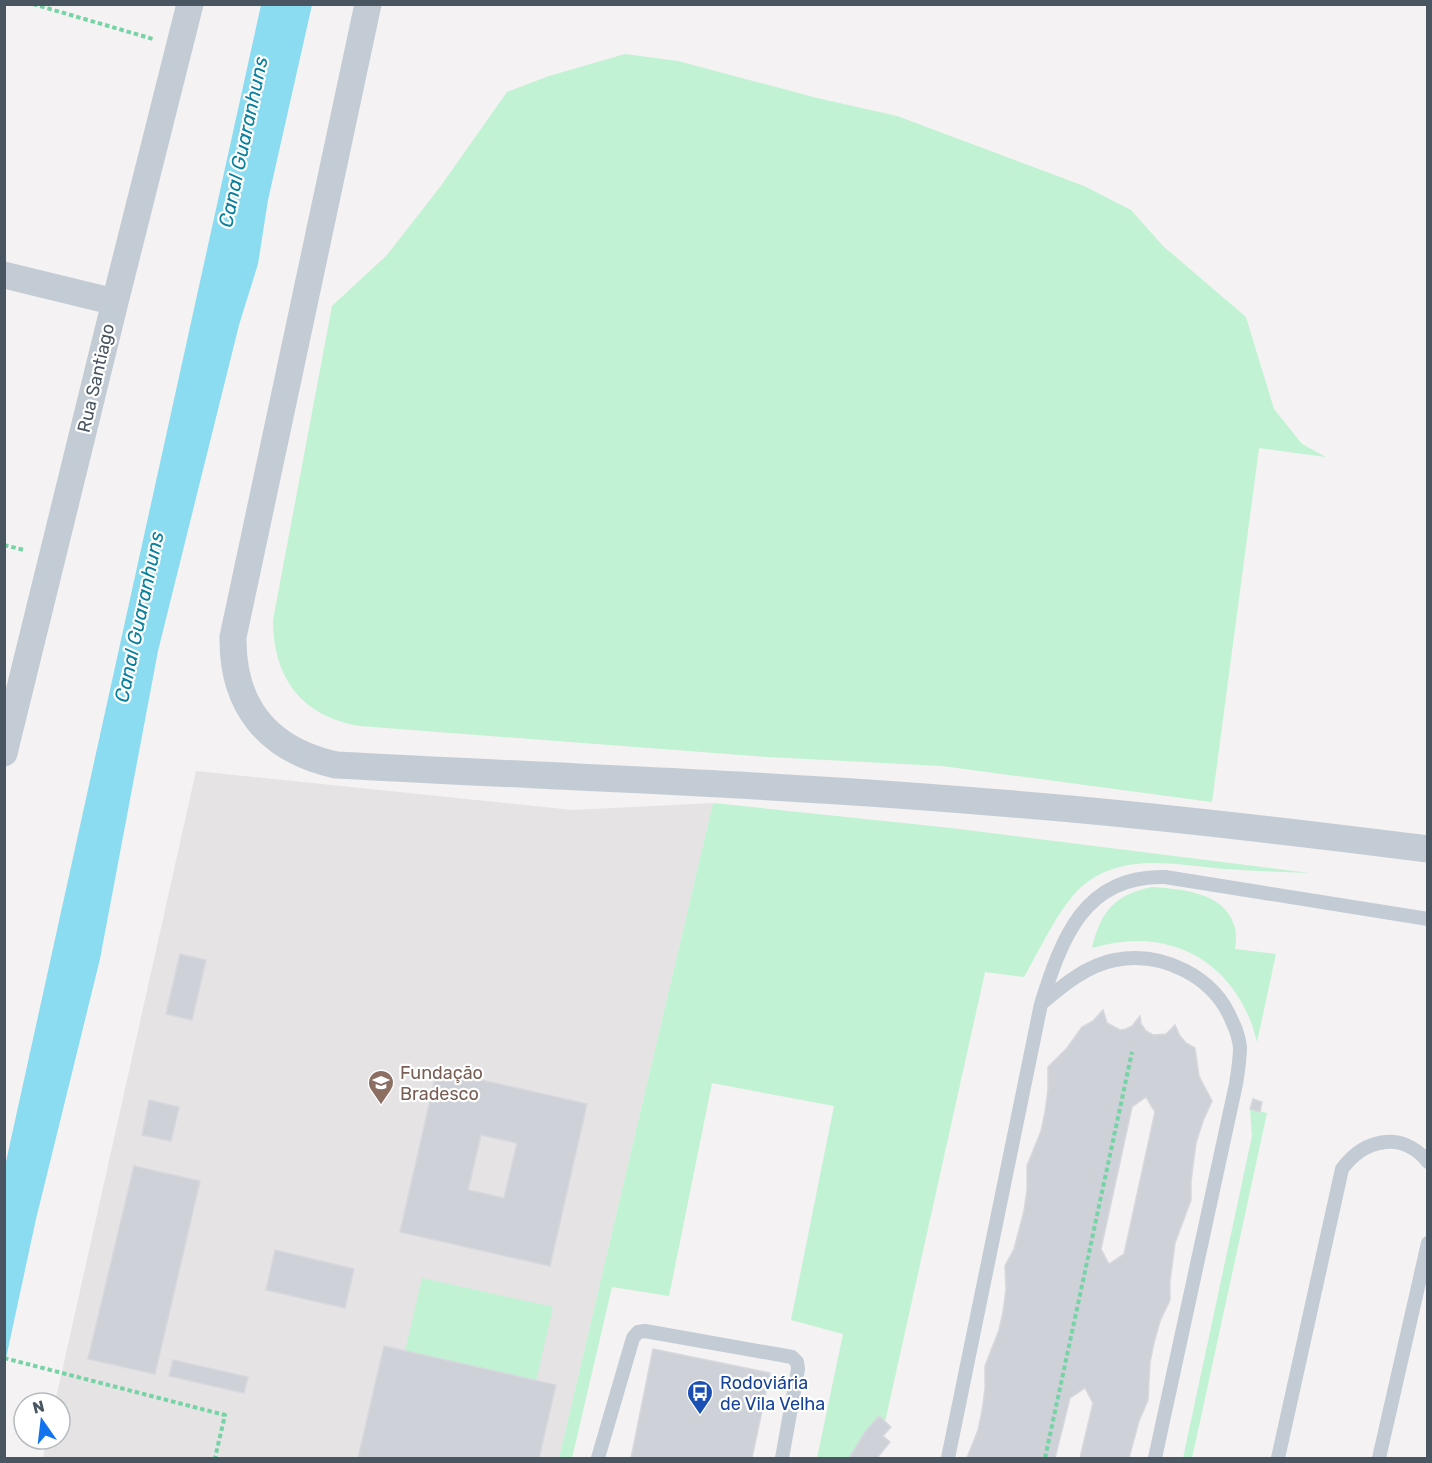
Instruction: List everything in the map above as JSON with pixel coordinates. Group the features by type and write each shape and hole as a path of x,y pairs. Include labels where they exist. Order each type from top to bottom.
{"street":[{"name":"Rua Santiago","path":"4,753 190,4"},
{"path":"368,4 233,637 235,668 244,698 254,716 282,744 298,754 336,765 1000,802 1149,816 1428,849"},
{"path":"4,275 115,303"}],"lane":[{"path":"948,1458 1041,1004 1054,963 1086,907 1101,894 1132,879 1166,877 1428,919"},
{"path":"1041,1004 1063,986 1098,965 1114,960 1146,958 1176,966 1191,973 1204,983 1224,1005 1240,1046 1236,1084 1155,1458"},
{"path":"1278,1458 1342,1169 1360,1150 1386,1141 1412,1148 1428,1162"},
{"path":"1379,1458 1428,1243"},
{"path":"598,1458 633,1338 638,1332 645,1331 792,1357 797,1362 798,1369 782,1458"}],"path":[{"path":"33,4 181,47"},
{"path":"1045,1458 1132,1052"},
{"path":"4,1358 225,1415 215,1458"}],"shaded area":[{"name":"Fundação Bradesco","path":"196,771 573,810 713,803 559,1458 43,1458 44,1451 72,1451 72,1391 58,1391"}],"green space":[{"path":"625,54 678,61 817,98 897,116 1084,186 1131,210 1163,246 1246,317 1274,409 1302,444 1326,457 1259,448 1212,802 942,766 768,757 360,726 322,714 307,704 295,691 285,677 278,660 273,620 332,306 387,255 440,187 507,92 549,76"},
{"path":"713,803 951,828 1309,873 1226,869 1167,863 1129,865 1110,870 1093,878 1077,891 1055,921 1024,977 985,972 885,1422 878,1417 865,1432 849,1458 817,1458 843,1334 791,1320 834,1106 712,1083 669,1296 612,1287 572,1458 559,1458"},
{"path":"1152,887 1188,891 1211,899 1229,914 1236,931 1235,949 1276,954 1257,1042 1248,1014 1234,991 1217,971 1197,956 1174,946 1148,941 1121,942 1092,948 1100,924 1111,907 1128,895"},
{"path":"1250,1109 1267,1113 1192,1458 1183,1458 1252,1136"},
{"path":"422,1278 553,1307 536,1381 405,1351"}],"water":[{"name":"Canal Guaranhuns","path":"261,5 312,5 268,200 258,264 239,325 158,651 100,959 36,1219 5,1363 5,1166"}],"building":[{"path":"180,954 206,960 192,1020 166,1014"},
{"path":"1103,1010 1107,1023 1120,1030 1132,1026 1140,1016 1141,1024 1153,1035 1166,1034 1175,1025 1186,1043 1195,1048 1199,1076 1212,1101 1196,1143 1191,1200 1175,1243 1170,1300 1160,1321 1154,1343 1150,1362 1148,1400 1139,1421 1129,1458 967,1458 978,1430 982,1411 985,1366 999,1330 1003,1312 1006,1289 1005,1266 1014,1249 1024,1211 1027,1166 1041,1131 1045,1112 1048,1067 1067,1048 1082,1027 1093,1021"},
{"path":"437,1070 587,1104 550,1266 400,1232","holes":["481,1135 517,1143 504,1198 468,1190"]},
{"path":"1146,1097 1155,1112 1124,1254 1109,1264 1101,1249 1132,1107"},
{"path":"1253,1099 1262,1102 1260,1112 1250,1109"},
{"path":"149,1100 179,1107 171,1141 142,1135"},
{"path":"134,1166 200,1181 155,1374 88,1359"},
{"path":"275,1250 354,1269 345,1308 266,1290"},
{"path":"384,1346 556,1385 539,1458 358,1458"},
{"name":"Rodoviária de Vila Velha","path":"653,1349 770,1373 752,1458 631,1458"},
{"path":"173,1360 248,1377 244,1393 169,1376"},
{"path":"1085,1388 1093,1403 1080,1458 1055,1458 1070,1398"},
{"path":"879,1416 891,1427 883,1436 890,1442 877,1458 849,1458 865,1432"}],"place":[{"name":"Fundação Bradesco","path":"381,1106"},
{"name":"Rodoviária de Vila Velha","path":"700,1416"}]}
